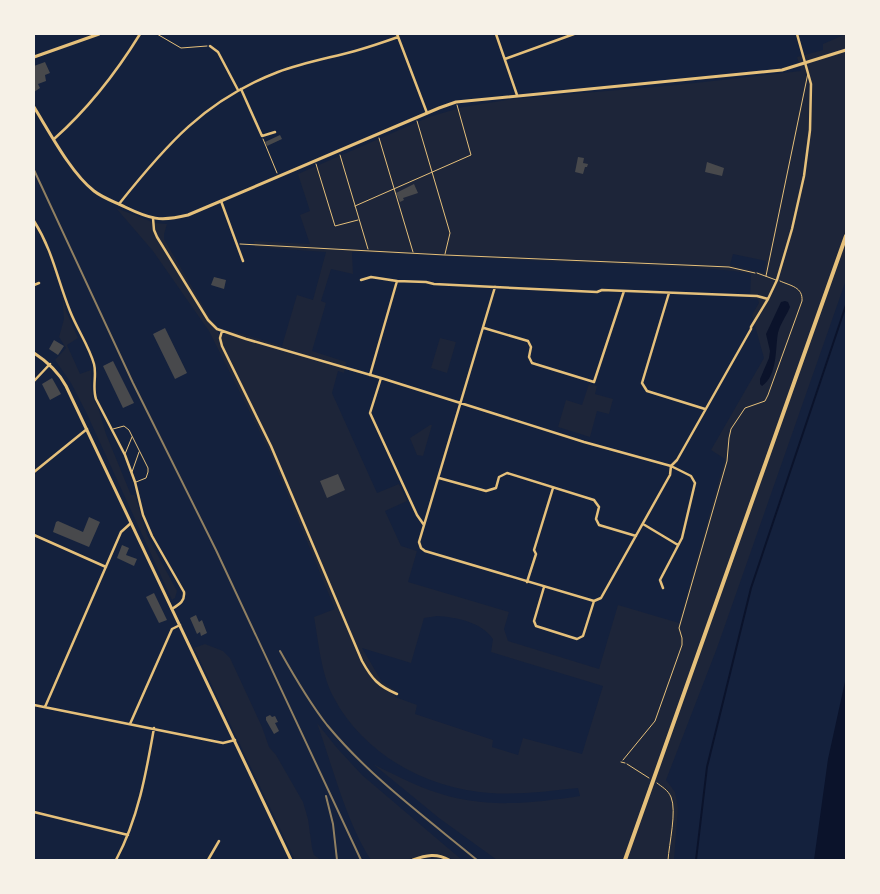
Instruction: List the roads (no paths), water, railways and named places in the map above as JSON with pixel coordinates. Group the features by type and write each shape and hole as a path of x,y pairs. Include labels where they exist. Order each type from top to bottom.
{"main road":[{"path":"34,56 99,34"},
{"path":"34,107 84,182 99,195 153,218 166,220 188,215 427,112 456,102 768,71 806,63 846,50"},
{"path":"625,860 846,236"},
{"path":"34,353 50,364 62,378 291,860"},
{"path":"413,860 429,855 442,856 449,860"}],"street":[{"path":"54,139 71,124 102,89 140,34"},
{"path":"496,34 517,95"},
{"path":"505,60 574,34"},
{"path":"495,287 419,542 421,548 425,551 594,601 602,598 670,475 672,466 768,299 777,280 797,209 806,160 811,90 808,70 797,34"},
{"path":"119,204 149,166 178,136 220,100 279,72 356,51 397,35 427,112"},
{"path":"210,46 218,52 262,136 275,132"},
{"path":"221,201 243,260"},
{"path":"153,218 157,237 211,324 222,331 381,378 584,442 672,466 691,476 695,480 682,538 660,580 663,588"},
{"path":"34,221 51,252 71,314 93,360 96,370 94,389 96,399 132,472 142,510 152,536 184,592 183,602 172,609"},
{"path":"361,280 372,277 397,281 495,287 757,296 768,299"},
{"path":"370,375 397,281"},
{"path":"34,285 39,283"},
{"path":"484,328 528,341 531,347 529,357 532,363 594,382 624,291"},
{"path":"669,293 642,384 647,392 705,409"},
{"path":"222,331 220,338 222,346 271,446 362,661 381,687 397,694"},
{"path":"34,381 50,364"},
{"path":"381,378 370,413 424,525"},
{"path":"34,472 86,429"},
{"path":"439,478 486,491 496,488 499,477 507,473 594,500 599,506 596,518 599,525 636,536"},
{"path":"527,582 536,554 534,550 553,488"},
{"path":"44,707 121,532 131,523"},
{"path":"643,524 679,545"},
{"path":"34,535 106,567"},
{"path":"544,587 534,621 536,626 577,639 583,636 594,601"},
{"path":"130,724 172,630 180,625"},
{"path":"34,705 223,743 235,740"},
{"path":"116,860 128,835 139,802 154,728"},
{"path":"34,812 128,835"},
{"path":"208,860 219,841"}],"lane":[{"path":"766,276 808,70"},
{"path":"757,274 777,280"},
{"path":"112,429 124,426 129,430 140,452 148,472 146,478 135,482"},
{"path":"125,455 132,437"},
{"path":"132,472 140,452"}],"waterway":[{"path":"696,860 707,767 751,588 846,305"}],"railway":[{"path":"34,170 133,383 216,550 361,860"},
{"path":"280,651 314,707 344,744 399,796 477,860"},
{"path":"326,796 333,824 337,860"}]}
